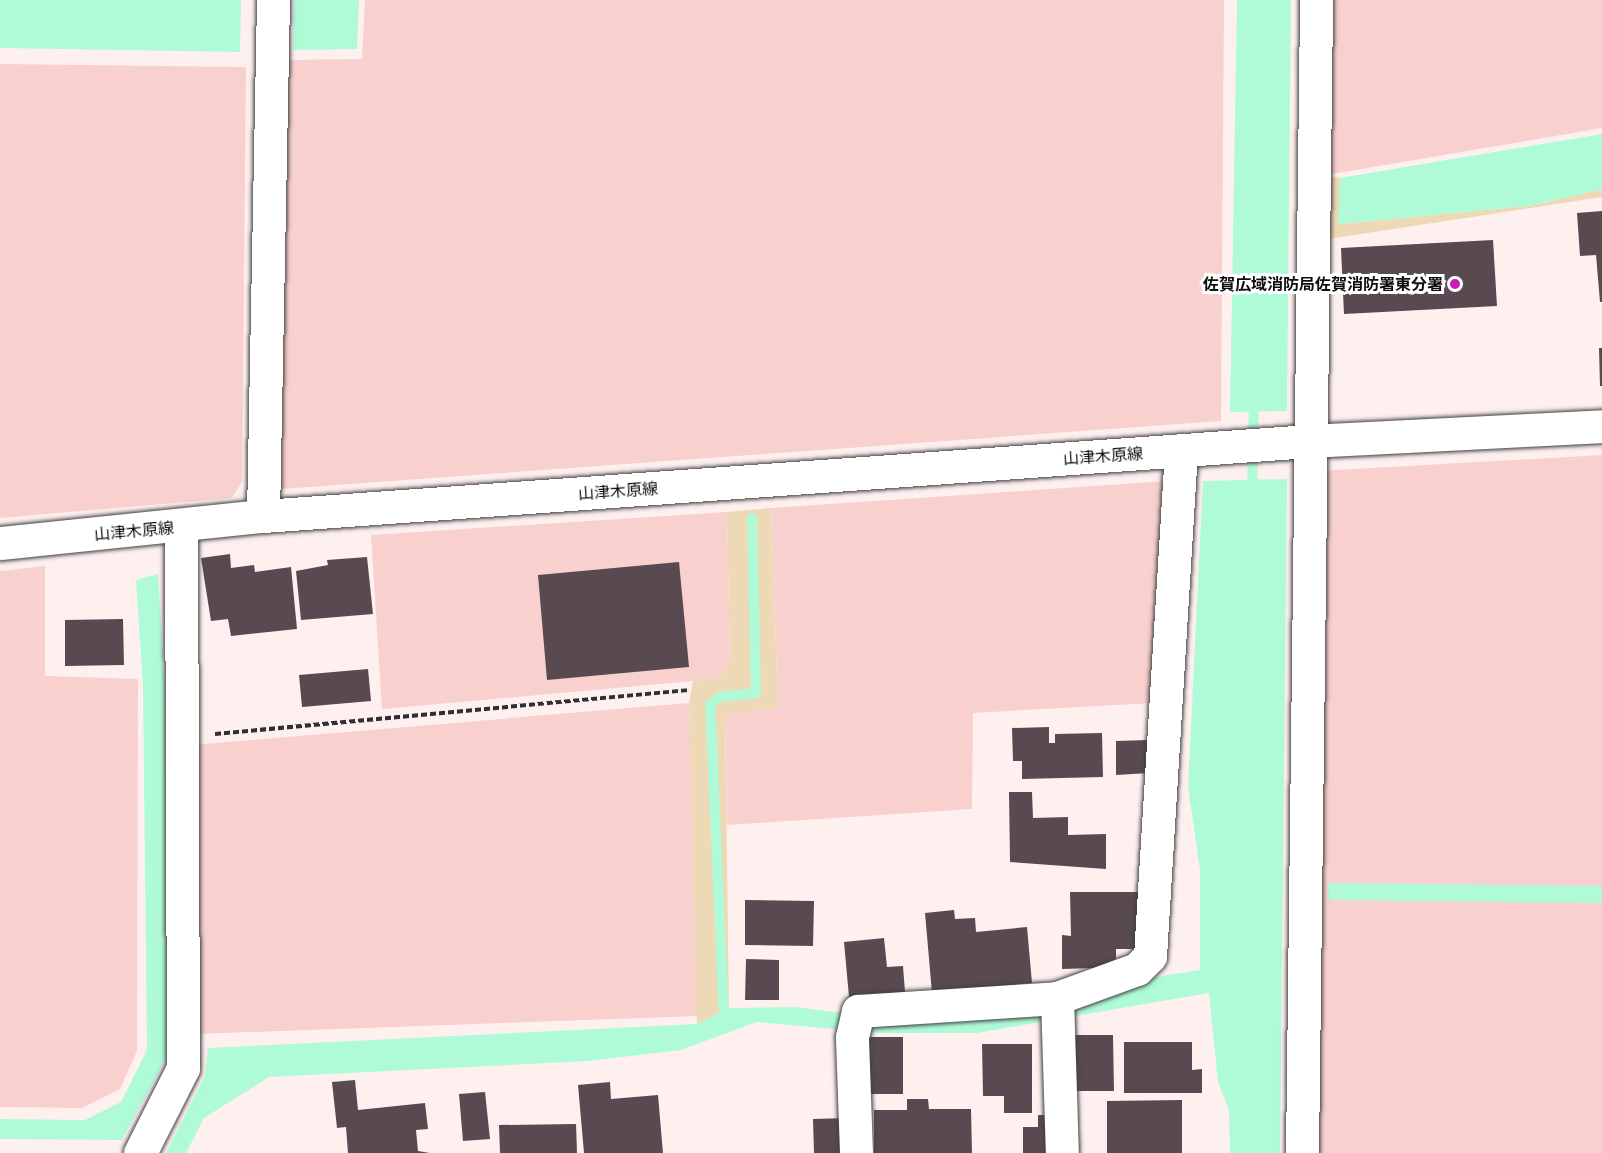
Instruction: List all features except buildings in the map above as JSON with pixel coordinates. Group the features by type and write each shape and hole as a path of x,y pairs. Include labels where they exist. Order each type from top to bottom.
{"street":[{"path":"263,516 273,0"},
{"path":"1302,1153 1316,0"},
{"name":"山津木原線","path":"0,543 181,527 263,516 1310,441 1602,426"},
{"path":"856,1153 855,1024 1057,998 1137,969 1150,956 1154,936 1181,450"},
{"path":"140,1153 183,1068 181,527"},
{"path":"1057,998 1062,1153"}],"path":[{"path":"182,737 688,690"}],"shaded area":[{"path":"0,0 241,0 240,52 0,48"},
{"path":"294,0 359,0 357,49 293,50"},
{"path":"365,0 1224,0 1221,421 281,489 288,60 362,59"},
{"path":"1237,0 1291,0 1287,411 1230,412"},
{"path":"1328,0 1602,0 1602,128 1326,175"},
{"path":"0,64 246,67 242,481 232,498 0,518"},
{"path":"1602,134 1602,189 1529,206 1338,224 1340,178"},
{"path":"1326,175 1340,178 1339,224 1529,206 1602,189 1602,197 1322,240"},
{"path":"1602,455 1602,1153 1315,1153 1318,471"},
{"path":"1287,479 1280,1153 1230,1153 1229,1110 1218,1082 1209,993 977,1033 879,1033 757,1022 681,1050 589,1061 269,1077 204,1118 186,1153 166,1153 205,1076 208,1048 697,1024 729,1008 796,1007 890,1019 1200,970 1200,870 1188,787 1203,481"},
{"path":"1168,481 1154,703 973,713 972,809 727,825 725,714 778,706 771,508"},
{"path":"771,508 778,707 725,714 729,1008 697,1024 689,703 693,681 716,679 730,665 727,512"},
{"path":"727,512 730,665 716,679 382,709 371,535"},
{"path":"45,566 45,676 138,679 137,1051 120,1089 82,1108 0,1107 0,571"},
{"path":"158,574 165,689 169,1053 122,1140 0,1139 0,1119 85,1120 121,1102 147,1050 143,685 136,580"},
{"path":"689,703 699,1016 196,1034 192,745"},
{"path":"1328,883 1602,886 1602,903 1329,900"}],"waterway":[{"path":"1252,493 1254,397"},
{"path":"724,1020 710,705 719,697 756,693 752,518"}],"place":[{"name":"佐賀広域消防局佐賀消防署東分署","path":"1455,284"}]}
